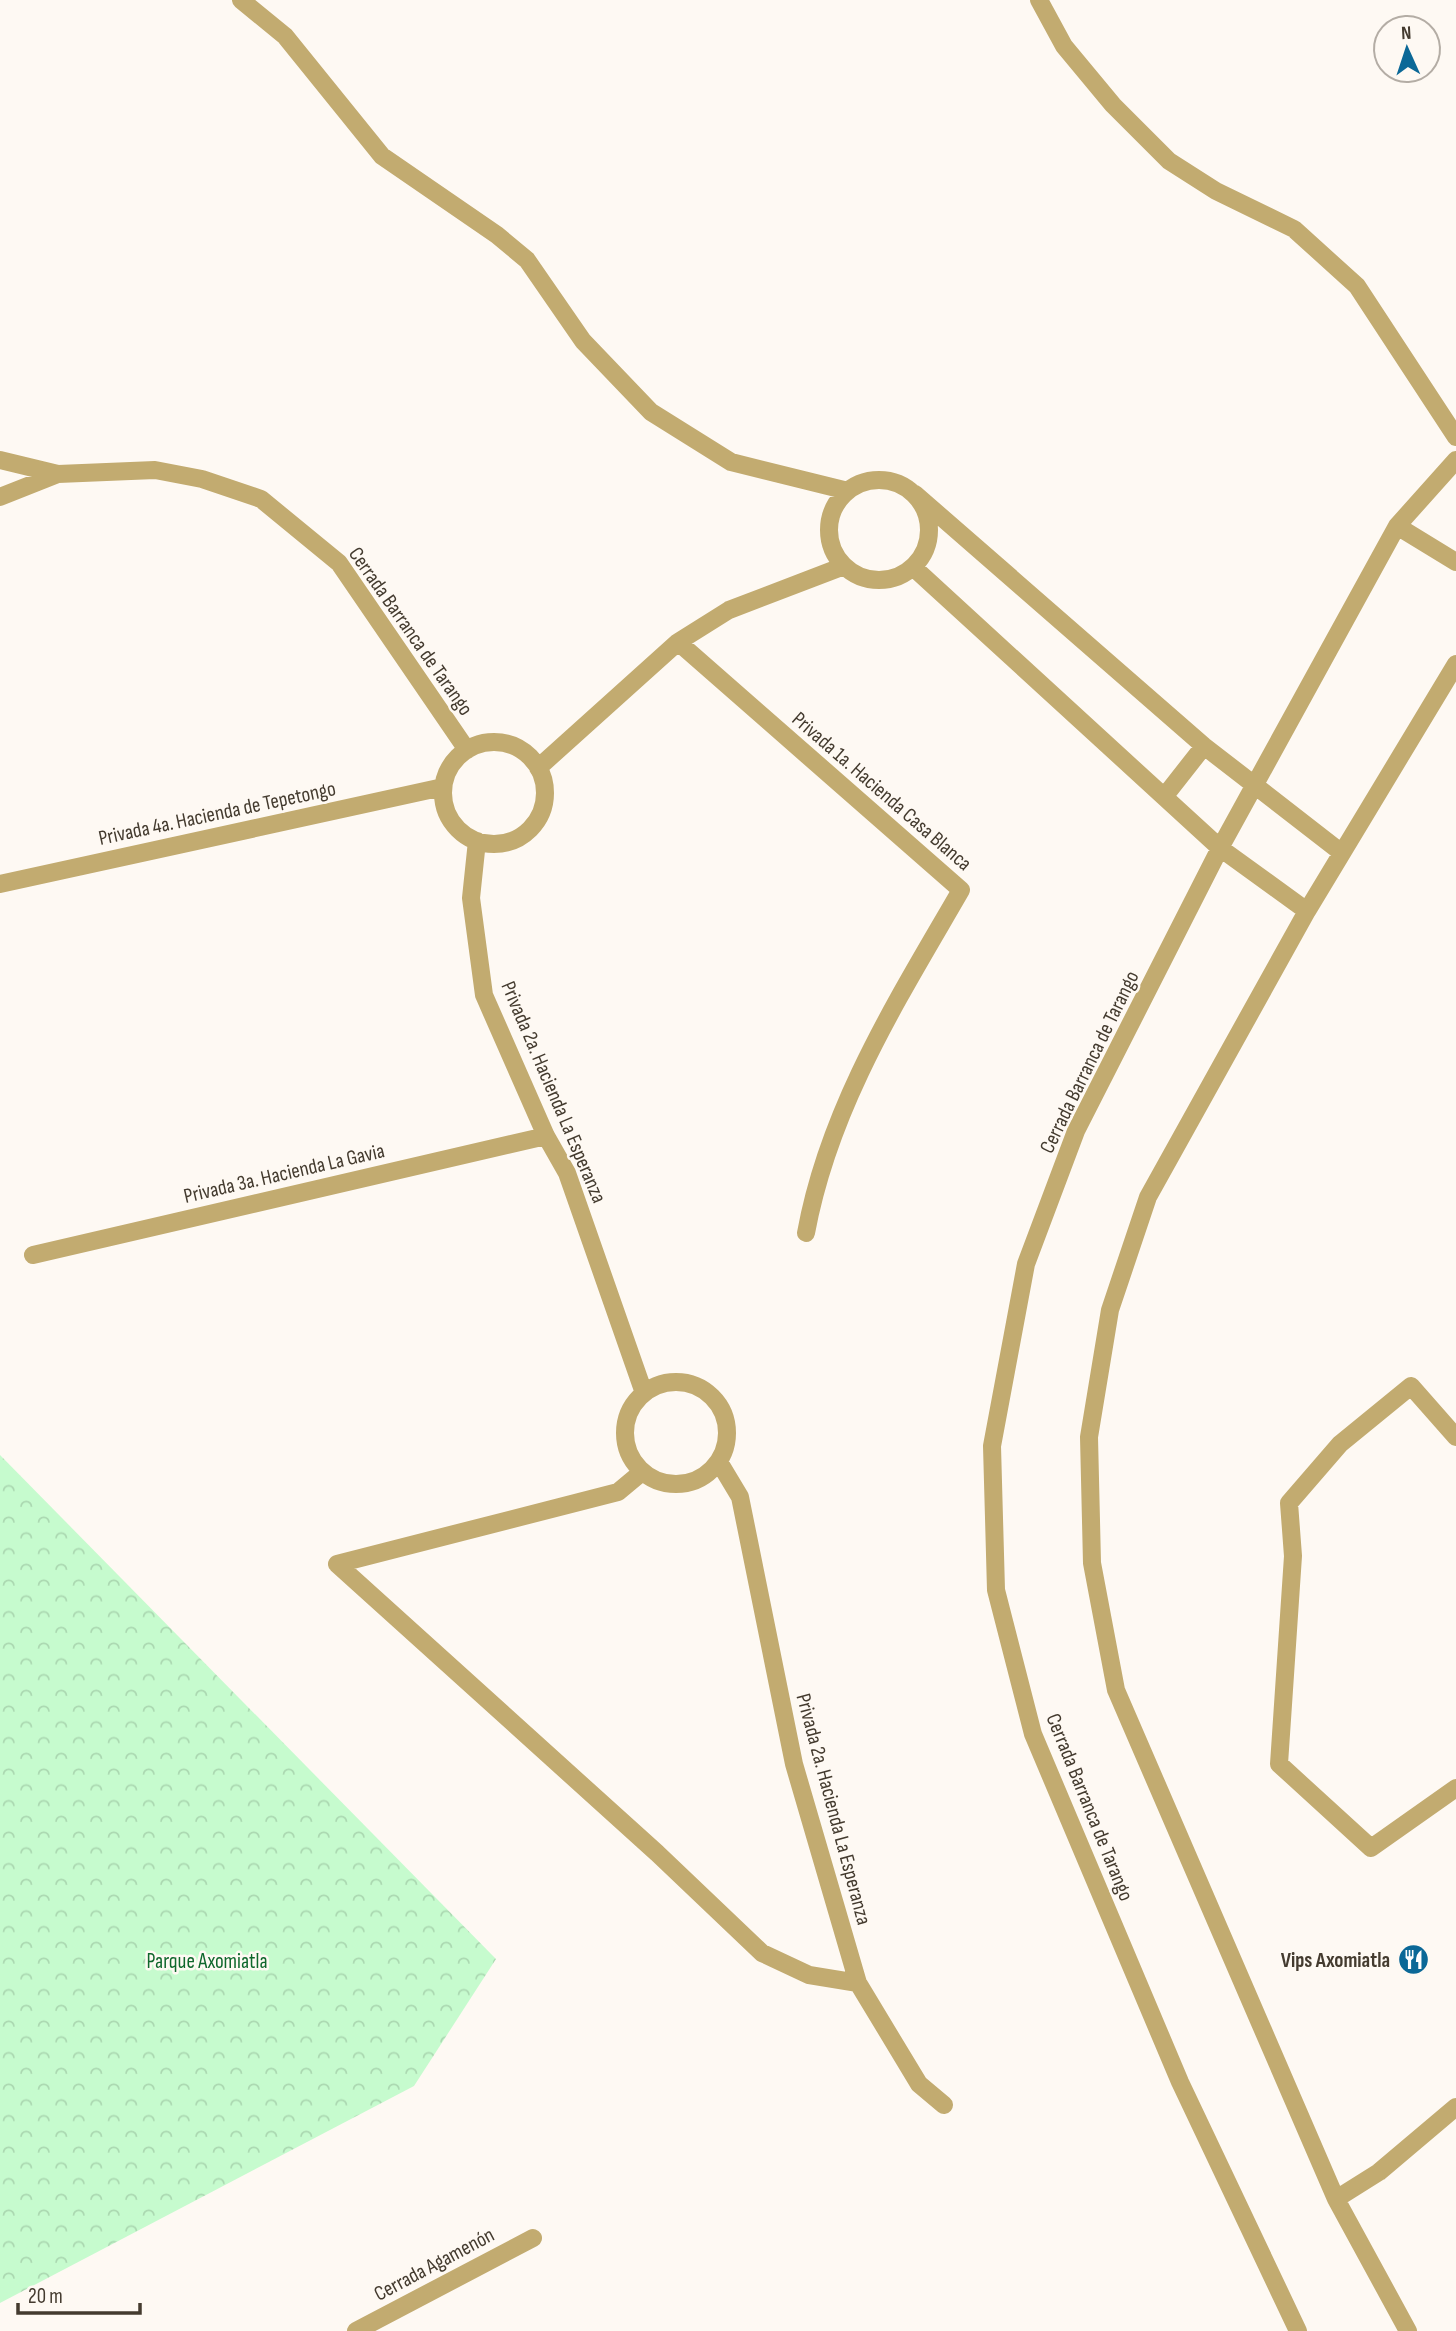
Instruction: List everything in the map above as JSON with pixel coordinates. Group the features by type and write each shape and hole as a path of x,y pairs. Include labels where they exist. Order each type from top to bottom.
{"street":[{"path":"240,0 285,36 382,156 497,235 527,260 583,341 651,412 731,462 848,491"},
{"path":"1040,0 1064,46 1113,105 1169,161 1216,191 1294,229 1357,286 1456,437"},
{"name":"Cerrada Barranca de Tarango","path":"0,460 58,474 155,470 202,479 261,499 339,563 467,750"},
{"name":"Cerrada Barranca de Tarango","path":"1298,2331 1180,2082 1033,1734 996,1590 992,1446 1026,1264 1076,1131 1220,848 1396,526 1456,460"},
{"path":"0,497 58,474"},
{"path":"915,494 928,517 930,534 925,552 913,567 892,579 875,580 858,576 844,566 834,552 829,535 836,504 848,491 866,482 884,480 901,485 915,494 1204,746 1342,853"},
{"path":"1396,526 1456,562"},
{"path":"538,768 678,642 729,610 844,566"},
{"path":"913,567 1220,848 1307,911"},
{"name":"Privada 1a. Hacienda Casa Blanca","path":"678,642 961,890 874,1041 842,1110 813,1191 806,1233"},
{"path":"1408,2331 1336,2199 1116,1690 1091,1551 1089,1437 1110,1310 1148,1197 1307,911 1456,664"},
{"path":"495,742 512,745 527,755 538,768 544,784 544,802 538,819 526,832 512,841 494,844 477,841 451,821 444,805 443,787 454,761 467,750 495,742"},
{"path":"1164,797 1204,746"},
{"name":"Privada 4a. Hacienda de Tepetongo","path":"0,884 443,787"},
{"name":"Privada 2a. Hacienda La Esperanza","path":"477,841 471,898 484,995 546,1136 567,1173 643,1393"},
{"name":"Privada 3a. Hacienda La Gavia","path":"33,1255 546,1136"},
{"path":"666,1382 690,1383 712,1395 726,1416 728,1439 719,1462 703,1478 683,1485 660,1482 642,1472 630,1457 625,1441 625,1422 631,1406 643,1393 666,1382"},
{"path":"1456,1437 1410,1386 1340,1444 1289,1503 1293,1556 1279,1763 1371,1848 1456,1788"},
{"name":"Privada 2a. Hacienda La Esperanza","path":"719,1462 740,1497 794,1764 858,1983 919,2084 944,2105"},
{"path":"642,1472 618,1492 337,1564 657,1853 762,1953 809,1975 858,1983"},
{"path":"1336,2199 1379,2172 1456,2107"},
{"name":"Cerrada Agamenón","path":"356,2331 533,2238"}],"green space":[{"name":"Parque Axomiatla","path":"0,1455 496,1959 414,2086 0,2303"}],"place":[{"name":"Vips Axomiatla","path":"1413,1960"}]}
